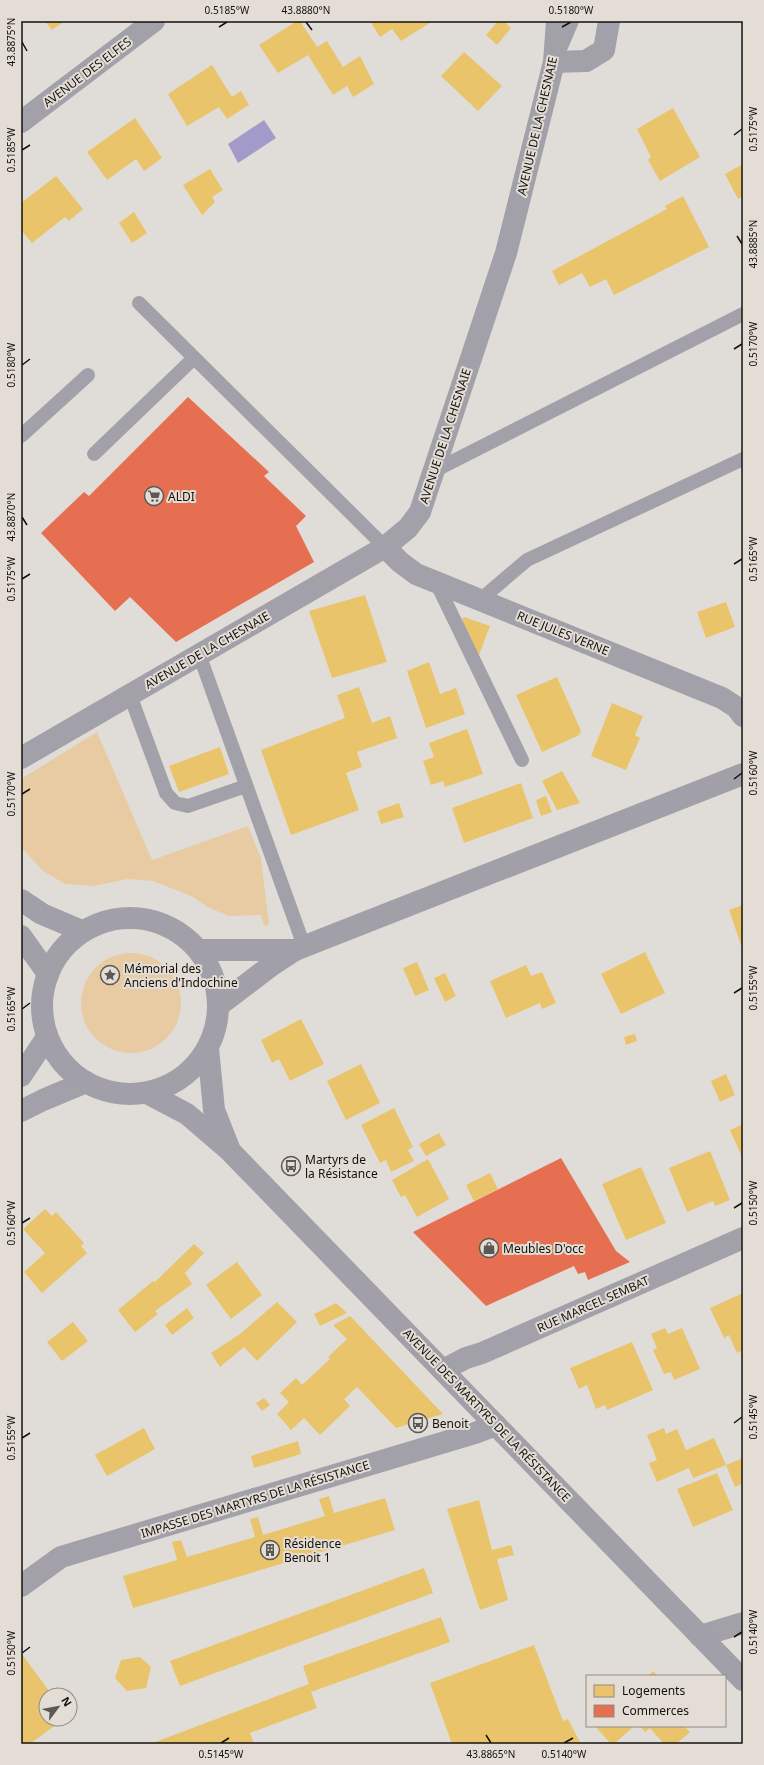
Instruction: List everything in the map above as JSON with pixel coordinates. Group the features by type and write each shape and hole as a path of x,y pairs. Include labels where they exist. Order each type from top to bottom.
{"main road":[{"path":"218,1006 272,965 300,948 743,774"},
{"path":"21,900 42,914 82,931"},
{"path":"114,918 144,918 172,928 200,950 215,978 218,996 217,1027 202,1058 187,1074 168,1086 148,1093 126,1094 105,1091 86,1082 63,1063 54,1051 48,1037 42,1016 42,995 48,974 62,948 82,931 114,918"},
{"path":"21,936 48,974"},
{"path":"200,950 300,948"},
{"name":"AVENUE DES MARTYRS DE LA RÉSISTANCE","path":"208,1048 214,1110 230,1151"},
{"name":"AVENUE DES MARTYRS DE LA RÉSISTANCE","path":"148,1093 187,1114 230,1151 743,1680"}],"street":[{"name":"AVENUE DES ELFES","path":"21,122 154,21"},
{"name":"AVENUE DE LA CHESNAIE","path":"21,758 385,547 408,528 420,512 506,253 554,62 557,21"},
{"path":"554,62 586,61 604,50 609,21"},
{"name":"RUE JULES VERNE","path":"385,547 400,562 416,574 722,698 736,707 743,716"},
{"path":"21,1076 48,1037"},
{"path":"21,1111 86,1082"},
{"name":"RUE MARCEL SEMBAT","path":"443,1370 466,1358 482,1353 743,1238"},
{"name":"IMPASSE DES MARTYRS DE LA RÉSISTANCE","path":"21,1586 61,1557 467,1436 496,1425"},
{"path":"700,1636 743,1622"}],"lane":[{"path":"554,62 572,21"},
{"path":"139,303 385,547"},
{"path":"434,471 743,314"},
{"path":"94,454 194,358"},
{"path":"21,436 88,375"},
{"path":"480,600 527,560 743,459"},
{"path":"436,582 522,760"},
{"path":"199,654 246,786 300,948"},
{"path":"130,695 166,793 175,803 188,806 246,786"}],"shaded area":[{"path":"264,120 276,138 238,163 228,144"},
{"path":"97,732 152,860 248,826 261,858 269,925 264,926 261,915 228,916 208,907 191,896 153,881 128,879 93,886 65,884 43,871 21,847 21,779"},
{"path":"131,953 150,956 167,967 178,984 181,1003 178,1022 167,1039 150,1050 131,1053 112,1050 95,1039 84,1022 81,1003 84,984 95,967 112,956"}],"building: Logements":[{"path":"45,21 65,21 52,30"},
{"path":"297,21 300,21 317,47 327,41 343,67 360,56 374,84 353,97 347,86 333,95 308,55 278,73 259,45"},
{"path":"370,21 433,21 401,41 392,29 380,37"},
{"path":"498,21 504,21 511,28 497,45 486,35"},
{"path":"464,52 502,86 478,111 441,76"},
{"path":"212,65 232,97 241,91 249,105 227,119 219,107 187,126 168,94"},
{"path":"673,108 700,157 660,181 648,160 651,157 637,129"},
{"path":"135,118 162,158 144,171 136,159 107,180 87,152"},
{"path":"743,164 743,196 738,199 725,174"},
{"path":"210,169 223,190 212,197 215,202 202,215 183,185"},
{"path":"56,176 83,209 69,221 65,217 32,243 21,230 21,203"},
{"path":"683,196 709,247 614,295 606,279 590,287 582,273 559,285 552,271 667,209 665,206"},
{"path":"134,212 147,233 132,243 119,223"},
{"path":"365,595 387,662 332,678 309,611"},
{"path":"726,602 735,627 706,638 697,612"},
{"path":"464,617 490,626 479,655 461,621"},
{"path":"429,662 440,694 456,688 465,714 426,728 407,671"},
{"path":"557,677 581,731 579,735 542,752 516,695"},
{"path":"359,687 372,723 390,716 397,738 357,752 362,767 346,773 359,810 291,835 261,750 345,718 337,695"},
{"path":"612,703 643,716 635,735 640,738 626,770 591,756"},
{"path":"467,729 483,774 445,787 443,781 431,785 423,761 434,757 429,743"},
{"path":"220,747 229,774 179,792 169,766"},
{"path":"562,771 580,803 557,810 542,781"},
{"path":"521,783 533,818 464,843 452,808"},
{"path":"546,796 552,812 541,816 536,800"},
{"path":"399,803 404,817 381,824 377,811"},
{"path":"743,905 743,944 741,945 729,910"},
{"path":"645,952 665,993 621,1014 601,974"},
{"path":"417,962 429,990 415,996 403,968"},
{"path":"526,965 531,976 542,972 556,1003 542,1009 540,1003 506,1018 490,981"},
{"path":"445,973 456,996 445,1002 434,978"},
{"path":"301,1019 324,1064 290,1081 279,1059 272,1063 261,1040"},
{"path":"635,1034 637,1041 626,1045 624,1037"},
{"path":"361,1064 380,1103 346,1120 327,1081"},
{"path":"726,1074 735,1095 720,1102 711,1081"},
{"path":"394,1108 413,1147 408,1150 414,1161 391,1172 386,1160 380,1163 361,1125"},
{"path":"743,1124 743,1159 730,1130"},
{"path":"439,1133 446,1145 426,1156 419,1144"},
{"path":"710,1151 730,1200 715,1206 713,1201 687,1212 669,1168"},
{"path":"428,1159 449,1199 417,1217 405,1195 401,1197 392,1180"},
{"path":"641,1167 666,1223 626,1240 602,1184"},
{"path":"490,1173 498,1189 474,1201 466,1185"},
{"path":"45,1209 52,1216 56,1212 84,1243 81,1246 87,1253 42,1293 24,1272 45,1253 23,1229"},
{"path":"194,1244 204,1253 185,1273 192,1284 155,1311 158,1314 135,1332 118,1310 153,1281 155,1282"},
{"path":"237,1262 262,1295 231,1319 206,1285"},
{"path":"743,1293 743,1350 737,1353 729,1335 724,1338 710,1308"},
{"path":"277,1302 297,1322 257,1361 244,1347 220,1367 211,1353 240,1334"},
{"path":"336,1303 347,1313 320,1326 314,1314"},
{"path":"187,1308 194,1318 172,1335 165,1325"},
{"path":"350,1316 443,1414 396,1428 357,1387 344,1399 350,1406 320,1435 304,1418 291,1430 277,1414 289,1402 280,1393 296,1378 302,1385 330,1359 328,1357 347,1339 333,1325"},
{"path":"73,1322 88,1341 62,1361 47,1342"},
{"path":"665,1328 668,1334 682,1328 700,1369 674,1380 671,1372 664,1374 653,1350 657,1348 651,1334"},
{"path":"632,1342 653,1390 607,1410 605,1405 596,1409 587,1385 579,1389 570,1368"},
{"path":"264,1398 270,1405 262,1411 256,1403"},
{"path":"144,1428 155,1449 107,1476 95,1455"},
{"path":"664,1428 666,1434 677,1429 686,1450 714,1438 726,1465 693,1478 689,1468 657,1482 649,1463 657,1460 647,1435"},
{"path":"298,1441 301,1454 254,1468 251,1456"},
{"path":"743,1458 743,1483 735,1487 726,1465"},
{"path":"717,1473 733,1510 693,1527 677,1489"},
{"name":"Résidence Benoit 1","path":"329,1496 334,1513 385,1498 395,1530 133,1608 123,1576 177,1560 172,1542 181,1540 187,1557 255,1537 250,1519 258,1517 263,1535 325,1516 319,1499"},
{"path":"479,1500 492,1550 511,1545 514,1555 497,1559 508,1600 480,1610 447,1509"},
{"path":"424,1568 433,1593 180,1686 170,1661"},
{"path":"441,1617 450,1642 311,1692 317,1708 250,1733 254,1744 150,1744 309,1684 303,1666"},
{"path":"534,1645 563,1721 568,1719 581,1744 452,1744 430,1683"},
{"path":"21,1653 46,1687 38,1687 38,1727 53,1727 30,1744 21,1744"},
{"path":"140,1657 151,1667 146,1688 127,1691 115,1678 121,1660"},
{"path":"653,1671 657,1675 649,1675"},
{"path":"596,1727 633,1727 614,1744 611,1744"},
{"path":"641,1727 685,1727 690,1732 676,1744 664,1744 650,1728 645,1732"}],"building: Commerces":[{"path":"188,397 269,472 264,476 306,516 296,526 314,562 176,642 130,597 115,611 41,533 84,492 89,496"},
{"path":"561,1158 616,1251 630,1262 588,1280 585,1272 578,1274 574,1266 486,1306 413,1232"}],"place":[{"name":"ALDI","path":"154,496"},
{"name":"Mémorial des Anciens d'Indochine","path":"110,975"},
{"name":"Martyrs de la Résistance","path":"291,1166"},
{"name":"Meubles D'occ","path":"489,1248"},
{"name":"Benoit","path":"418,1423"},
{"name":"Résidence Benoit 1","path":"270,1550"}]}
